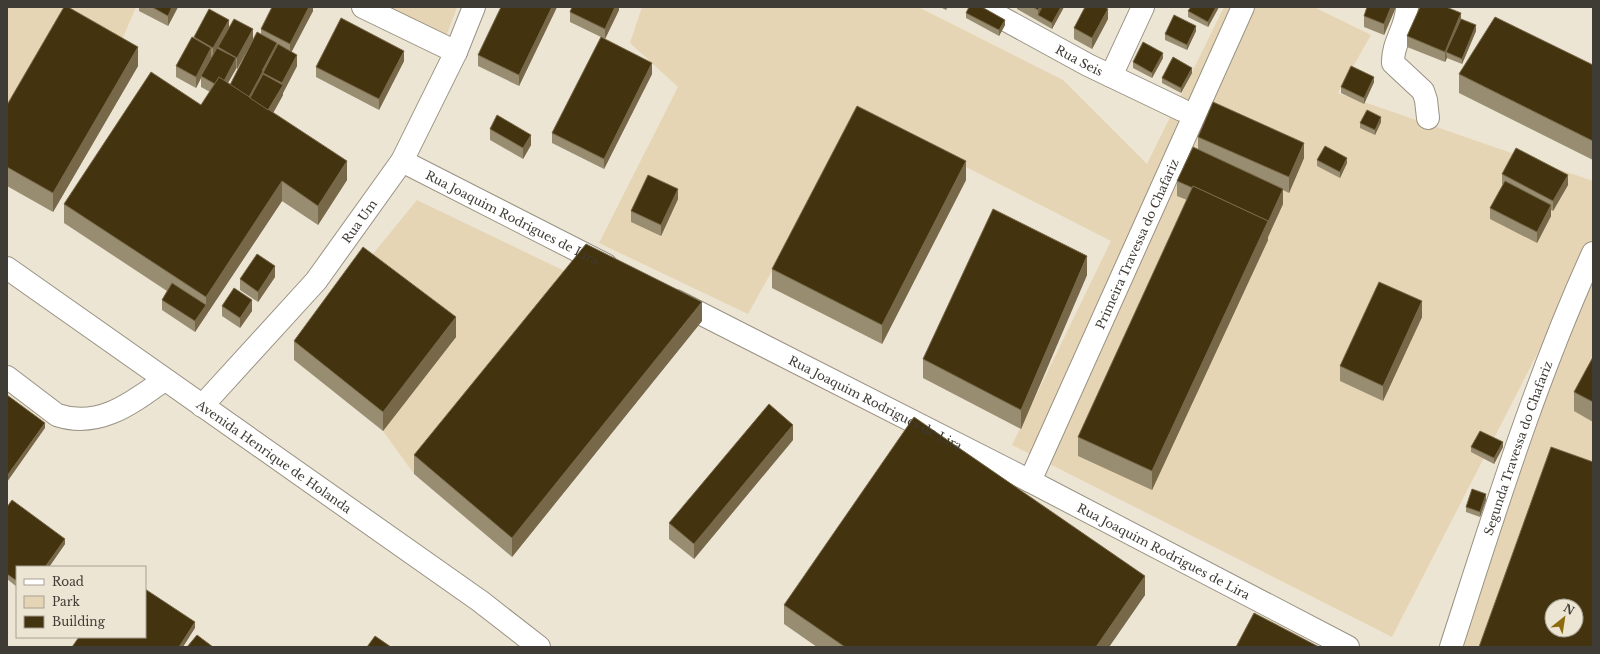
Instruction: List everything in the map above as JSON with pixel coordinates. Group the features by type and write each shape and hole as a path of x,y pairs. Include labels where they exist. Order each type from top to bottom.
{"street":[{"path":"363,7 456,52"},
{"name":"Rua Um","path":"202,406 316,281 402,161 456,52 474,7"},
{"name":"Rua Seis","path":"982,7 1111,76 1143,7"},
{"name":"Primeira Travessa do Chafariz","path":"1030,481 1243,7"},
{"path":"1407,7 1407,14 1394,48 1393,63 1425,95 1428,118"},
{"path":"1111,76 1182,110"},
{"name":"Rua Joaquim Rodrigues de Lira","path":"402,161 621,273"},
{"name":"Segunda Travessa do Chafariz","path":"1451,647 1524,422 1577,287 1593,253"},
{"name":"Avenida Henrique de Holanda","path":"7,268 164,380 480,601 539,647"},
{"name":"Rua Joaquim Rodrigues de Lira","path":"656,290 1030,481 1348,647"},
{"path":"7,377 57,415 80,420 95,419 134,402 164,380"}],"green space":[{"path":"7,7 136,7 116,54 7,116"},
{"path":"381,7 457,7 446,37"},
{"path":"642,7 918,7 1063,80 1147,164 1224,7 1314,7 1371,35 1338,93 1593,181 1593,245 1392,637 1012,445 1111,241 860,113 748,314 599,243 678,87 630,43"},
{"path":"417,200 575,276 414,474 383,431 456,337 363,266"},
{"path":"1593,257 1593,647 1451,647"}],"building":[{"path":"64,7 68,7 138,47 53,193 7,167 7,105"},
{"path":"152,7 172,7 168,16"},
{"path":"272,7 309,7 290,44 261,29"},
{"path":"501,7 552,7 519,75 478,55"},
{"path":"572,7 615,7 605,29 570,12"},
{"path":"969,7 982,7 1005,20 999,30 966,13"},
{"path":"1042,7 1061,7 1052,23 1038,15"},
{"path":"1085,7 1105,7 1108,9 1092,38 1074,28"},
{"path":"1191,7 1216,7 1208,22 1188,11"},
{"path":"1367,7 1391,7 1384,24 1364,16"},
{"path":"1420,7 1446,7 1461,13 1445,52 1407,36"},
{"path":"209,9 229,20 213,48 194,37"},
{"path":"1174,15 1196,26 1187,45 1165,34"},
{"path":"1495,17 1593,65 1593,141 1459,74"},
{"path":"341,18 404,51 379,99 316,67"},
{"path":"234,19 253,29 237,58 218,47"},
{"path":"1461,19 1476,25 1462,59 1446,52"},
{"path":"257,32 277,43 249,97 230,85"},
{"path":"192,37 211,48 196,77 176,66"},
{"path":"601,37 652,63 604,159 552,133"},
{"path":"1143,42 1163,53 1152,73 1133,62"},
{"path":"278,44 297,55 282,83 263,73"},
{"path":"217,48 236,58 224,81 219,77 215,84 201,76"},
{"path":"1173,57 1192,68 1181,88 1162,78"},
{"path":"1351,66 1374,77 1364,98 1341,87"},
{"path":"151,72 201,105 219,77 347,161 318,206 282,181 206,297 64,204"},
{"path":"263,74 283,85 268,110 250,98"},
{"path":"1213,102 1304,143 1289,177 1198,137"},
{"path":"857,106 966,161 882,325 772,269"},
{"path":"1367,110 1381,117 1375,130 1360,123"},
{"path":"497,115 531,135 523,148 490,129"},
{"path":"1325,146 1347,158 1340,172 1317,160"},
{"path":"1193,147 1283,189 1268,222 1193,186 1193,188 1177,181"},
{"path":"1516,148 1568,175 1553,201 1502,174"},
{"path":"648,175 678,189 661,225 631,211"},
{"path":"1505,181 1551,205 1537,232 1490,208"},
{"path":"1193,186 1268,221 1152,471 1078,437"},
{"path":"993,209 1087,256 1021,410 923,359"},
{"path":"586,244 702,302 512,538 414,455"},
{"path":"363,247 456,317 383,412 294,341"},
{"path":"257,254 275,266 258,292 240,279"},
{"path":"1379,282 1422,301 1383,386 1340,366"},
{"path":"172,283 206,305 195,321 162,300"},
{"path":"234,288 252,300 240,318 222,306"},
{"path":"1593,357 1593,402 1574,392"},
{"path":"7,395 45,423 7,476"},
{"path":"769,404 793,425 694,544 669,523"},
{"path":"914,417 1145,576 1096,647 845,647 784,605"},
{"path":"1480,431 1503,442 1494,458 1471,447"},
{"path":"1551,447 1593,462 1593,647 1479,647"},
{"path":"1472,489 1486,494 1480,512 1466,507"},
{"path":"12,500 65,539 46,566 16,566 16,580 7,574 7,507"},
{"path":"146,590 195,622 179,647 72,647 78,638 146,638"},
{"path":"1254,613 1319,647 1236,647"},
{"path":"197,635 213,647 187,647"},
{"path":"375,636 391,647 367,647"}]}
